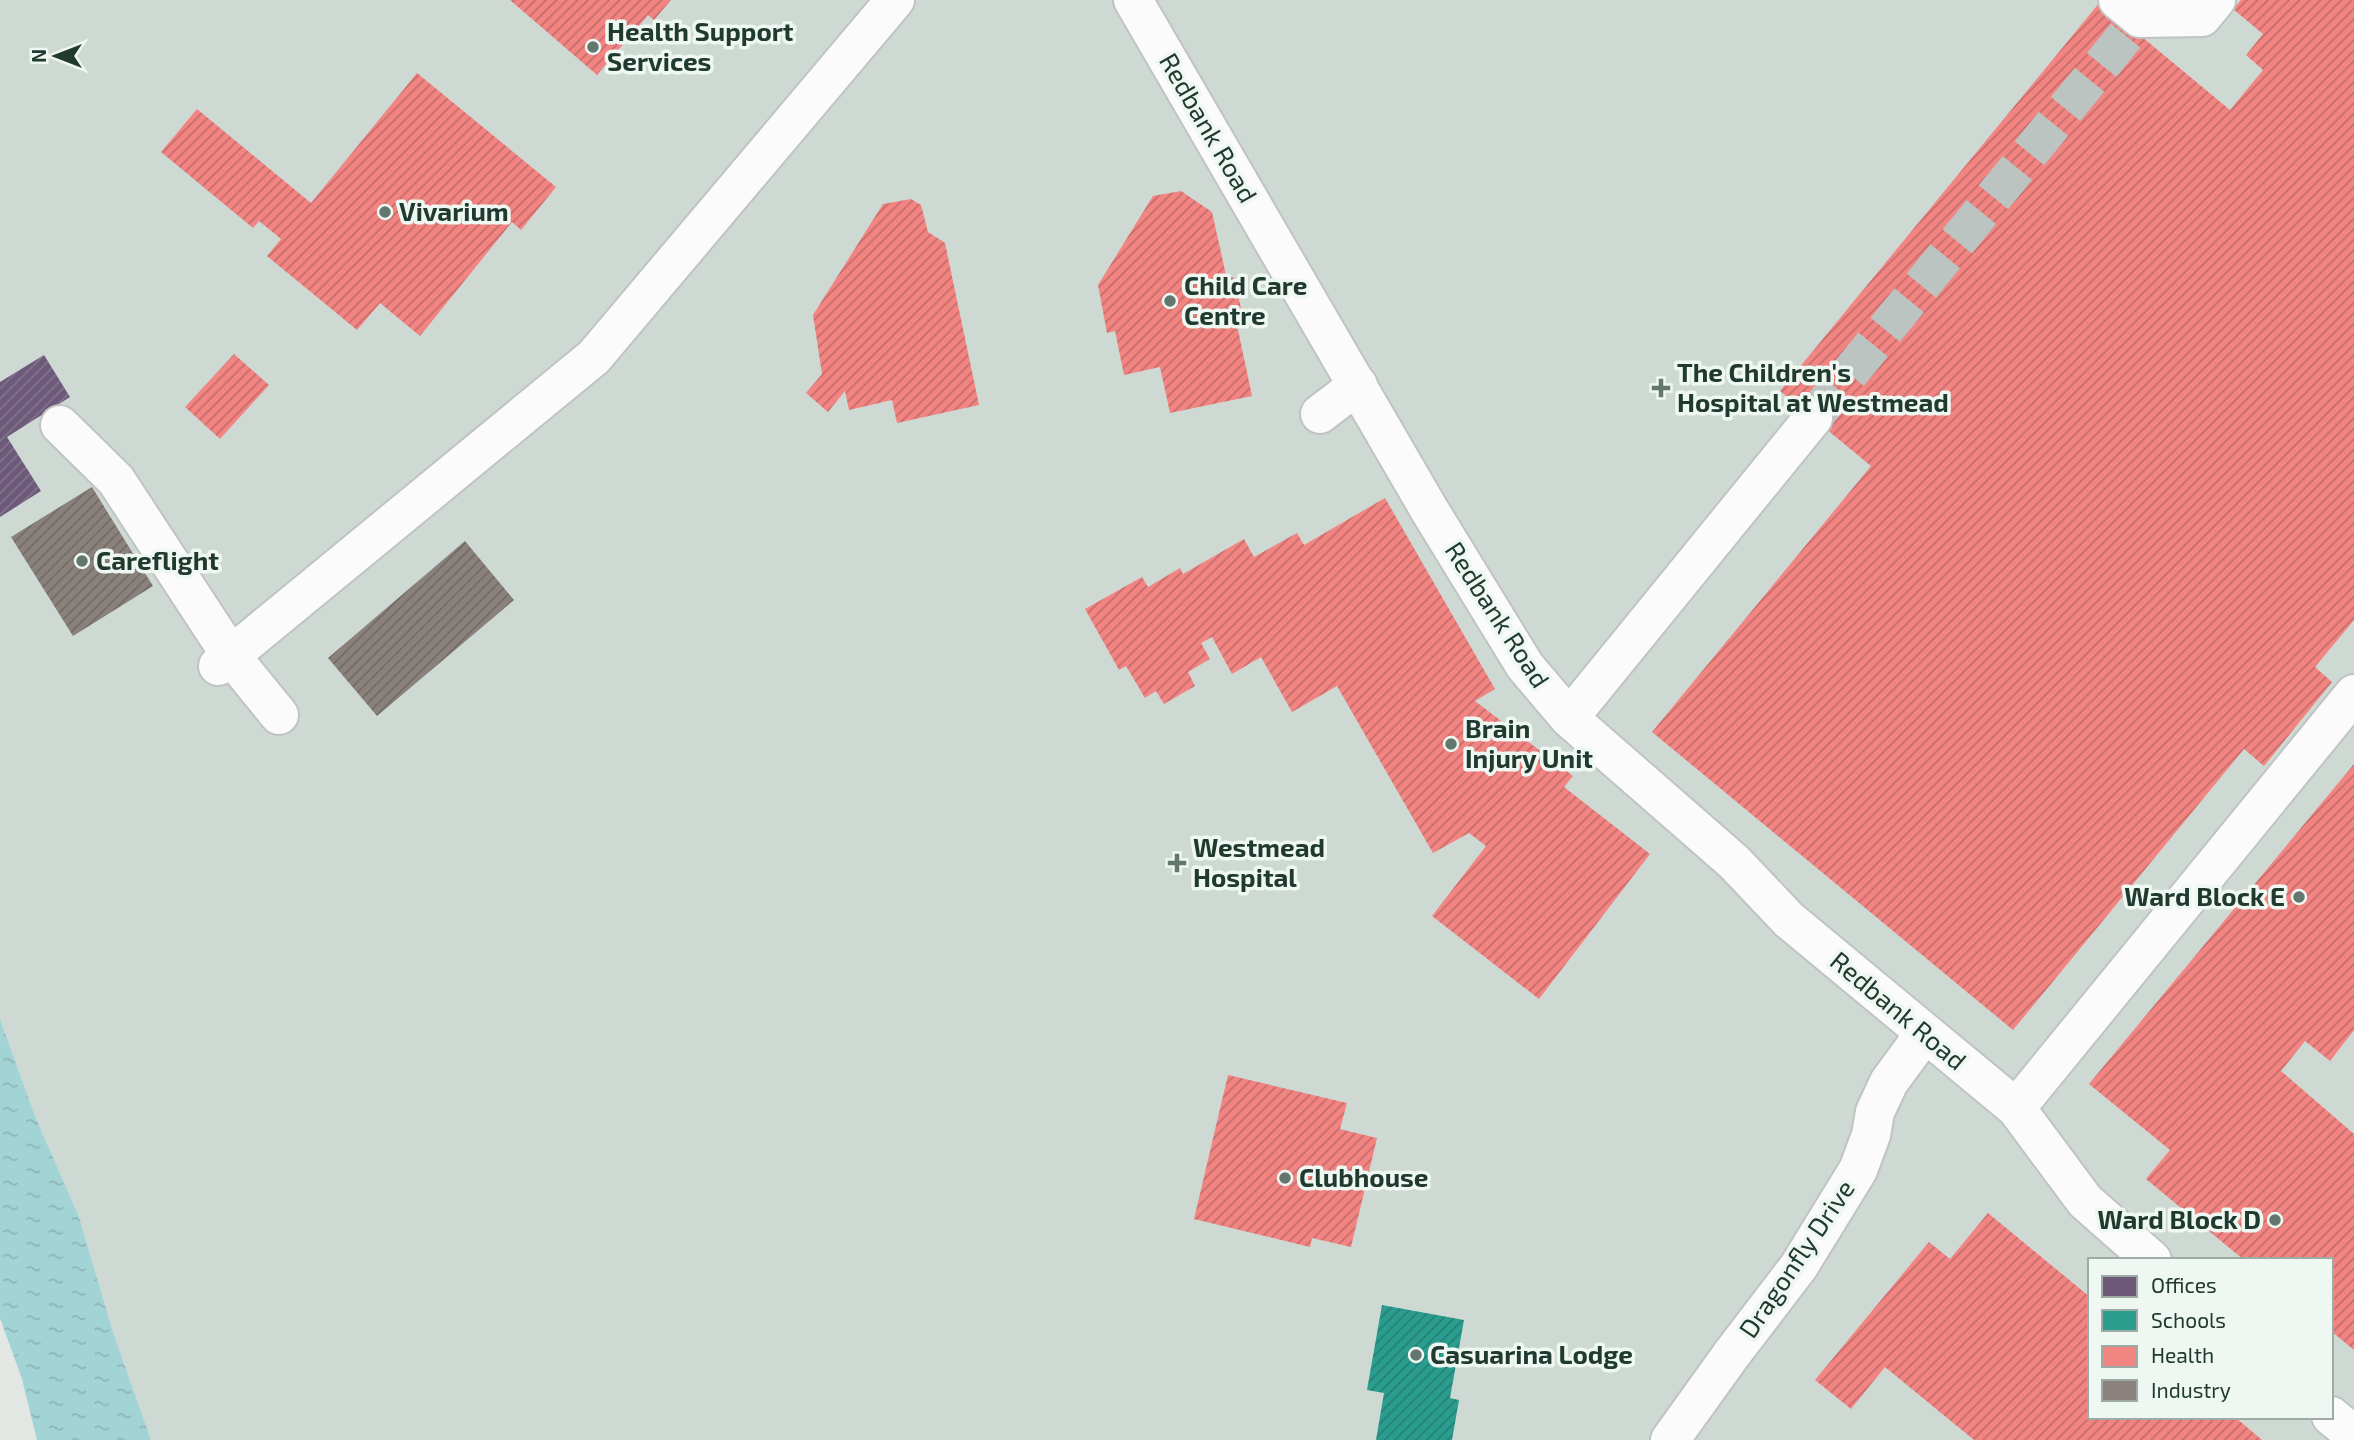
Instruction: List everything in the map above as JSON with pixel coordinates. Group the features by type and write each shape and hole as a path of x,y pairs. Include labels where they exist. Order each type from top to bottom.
{"street":[{"path":"224,661 594,356 895,0"},
{"name":"Redbank Road","path":"1133,0 1430,511 1525,666 1569,719 1734,862 1789,920 2016,1108 2085,1202 2150,1258"},
{"path":"2118,0 2140,18 2202,17 2216,0"},
{"path":"1320,414 1358,385"},
{"path":"1569,719 1813,418"},
{"path":"60,425 116,480 224,661 279,715"},
{"path":"2016,1108 2354,694"},
{"name":"Dragonfly Drive","path":"1670,1440 1799,1266 1858,1170 1871,1135 1875,1112 1889,1082 1925,1033"},
{"path":"2333,1418 2354,1435"}],"shaded area":[{"name":"Westmead Hospital","path":"0,0 2354,0 2354,1440 151,1440 113,1332 79,1217 35,1116 0,1019"}],"water":[{"path":"0,1019 35,1116 79,1217 113,1332 151,1440 37,1440 22,1379 0,1318"}],"building: Offices":[{"path":"44,355 70,397 7,437 41,491 0,517 0,382"}],"building: Schools":[{"name":"Casuarina Lodge","path":"1382,1305 1464,1320 1450,1398 1459,1400 1452,1440 1376,1440 1384,1393 1367,1390"}],"building: Health":[{"name":"Health Support Services","path":"510,0 671,0 654,20 648,15 597,75"},
{"path":"2241,0 2354,0 2354,620 2315,667 2332,682 2264,766 2244,749 2013,1030 1652,732 1871,466 1780,391 2100,2 2230,110 2263,70 2246,55 2263,34 2233,9"},
{"name":"Vivarium","path":"417,73 556,187 521,230 512,222 420,336 380,303 357,330 267,256 281,239 259,221 253,228 161,152 197,109 311,203"},
{"name":"Child Care Centre","path":"1181,191 1212,212 1226,275 1234,278 1243,317 1237,325 1252,396 1170,413 1160,367 1124,375 1115,331 1107,333 1098,285 1153,196"},
{"path":"911,199 921,205 928,232 945,243 979,405 897,423 892,400 849,410 845,391 828,412 806,393 822,374 813,315 883,204"},
{"path":"234,354 269,385 220,439 185,407"},
{"name":"Brain Injury Unit","path":"1385,498 1495,689 1475,701 1573,776 1564,787 1650,854 1539,999 1432,916 1486,846 1469,833 1433,853 1337,686 1292,712 1261,657 1232,674 1212,637 1201,643 1210,659 1188,672 1195,686 1164,704 1156,691 1145,698 1126,666 1119,670 1085,609 1142,577 1148,587 1180,568 1183,574 1244,539 1254,557 1297,533 1304,545"},
{"path":"2354,764 2354,1030 2330,1061 2305,1041 2281,1071 2354,1134 2354,1350 2333,1333 2333,1258 2242,1258 2146,1179 2170,1150 2089,1084"},
{"name":"Clubhouse","path":"1228,1075 1347,1103 1340,1129 1377,1138 1351,1247 1312,1238 1310,1247 1194,1219"},
{"path":"1988,1213 2088,1295 2088,1419 2237,1419 2262,1440 1974,1440 1885,1367 1851,1409 1815,1380 1929,1242 1950,1259"}],"building: Industry":[{"name":"Careflight","path":"92,487 153,586 73,636 11,537"},
{"path":"465,541 514,600 377,716 328,658"}],"tunnel":[{"path":"1813,418 2140,18"}],"place":[{"name":"Health Support Services","path":"593,47"},
{"name":"Vivarium","path":"385,212"},
{"name":"Child Care Centre","path":"1170,301"},
{"name":"The Children's Hospital at Westmead","path":"1661,388"},
{"name":"Careflight","path":"82,561"},
{"name":"Brain Injury Unit","path":"1451,744"},
{"name":"Westmead Hospital","path":"1177,863"},
{"name":"Ward Block E","path":"2299,897"},
{"name":"Clubhouse","path":"1285,1178"},
{"name":"Ward Block D","path":"2275,1220"},
{"name":"Casuarina Lodge","path":"1416,1355"}]}
